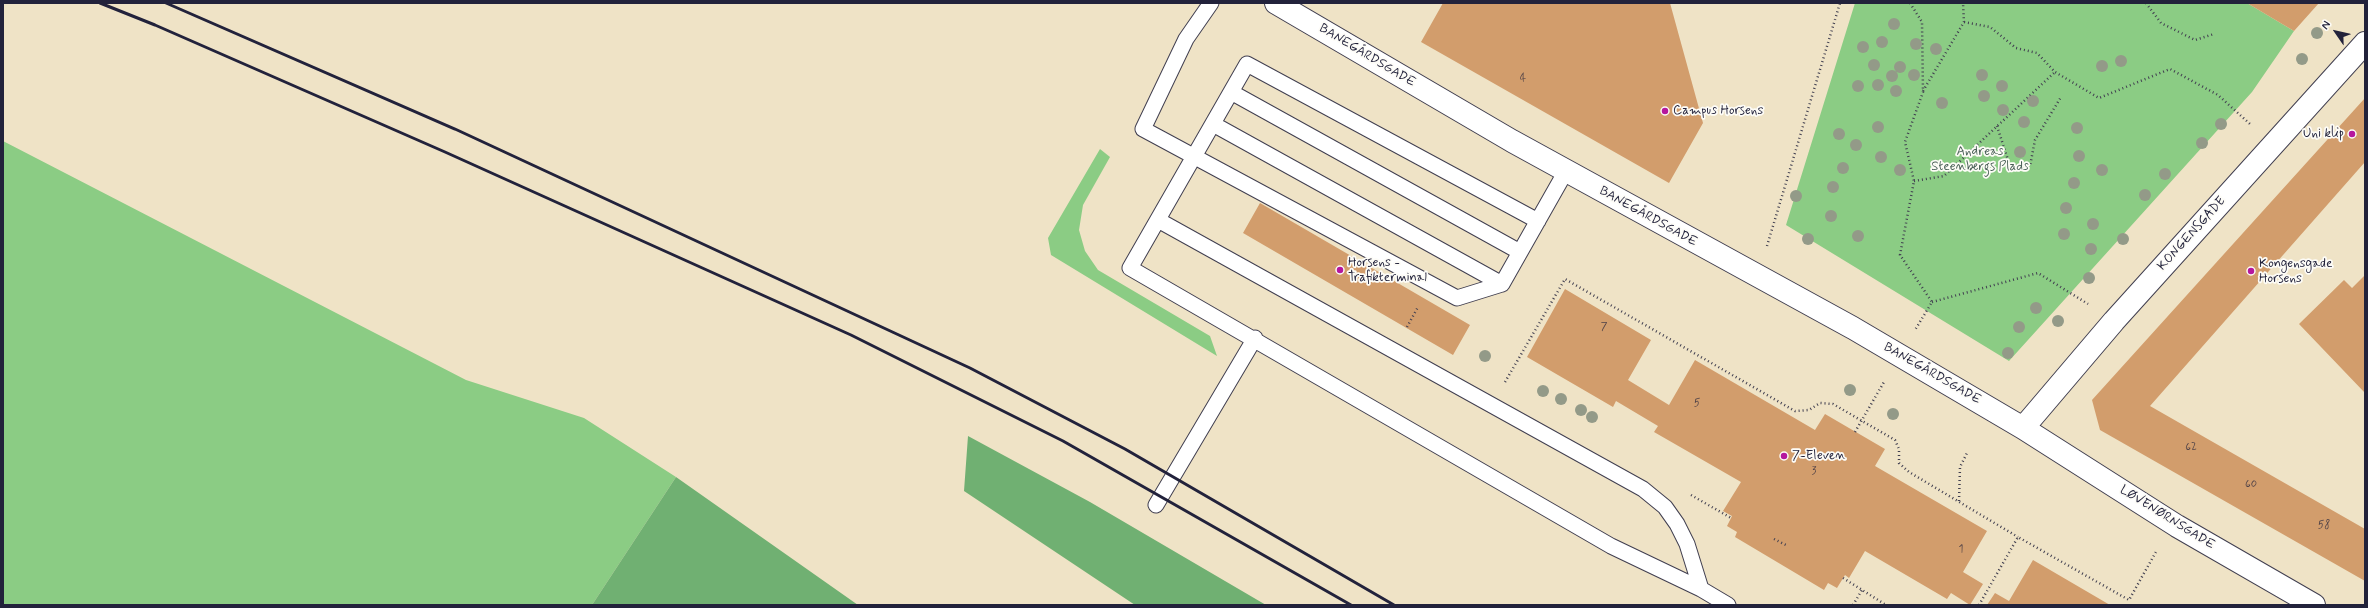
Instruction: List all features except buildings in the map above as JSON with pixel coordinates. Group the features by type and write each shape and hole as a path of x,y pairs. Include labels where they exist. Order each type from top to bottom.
{"street":[{"name":"BANEGÅRDSGADE","path":"1276,3 1566,172 1758,276 1900,356 2023,428"},
{"name":"KONGENSGADE","path":"2023,428 2114,320 2365,43"},
{"name":"LØVENØRNSGADE","path":"2023,428 2172,523 2314,605"}],"lane":[{"path":"1211,3 1186,39 1143,129 1457,298 1502,284 1566,172"},
{"path":"1538,221 1247,64 1130,268 1255,338 1611,546 1701,589 1728,605"},
{"path":"1231,92 1520,252"},
{"path":"1213,124 1502,284"},
{"path":"1158,220 1643,488 1666,507 1677,524 1687,544 1701,589"},
{"path":"1156,504 1192,455 1255,338"}],"path":[{"path":"1758,276 1840,3"},
{"path":"1910,3 1922,22 1923,92"},
{"path":"1932,302 1900,255 1914,181 1905,142 1923,92 1964,22 1963,3"},
{"path":"2146,3 2161,23 2195,40 2214,34"},
{"path":"1964,22 1990,27 2016,48 2037,53 2055,72 2099,98 2170,69 2218,95 2272,145"},
{"path":"1914,181 1944,176 2055,72"},
{"path":"1997,126 2010,166 2030,166 2035,140 2061,97"},
{"path":"1855,432 1932,302 2038,273 2114,320"},
{"path":"1503,386 1565,278 1795,411 1809,410 1820,403 1833,404 1894,440 1899,449 1899,462 1909,472 2018,537 2129,600 2172,523"},
{"path":"1959,502 1960,467 1967,453"},
{"path":"1979,605 2018,537"},
{"path":"1774,539 1788,546"},
{"path":"1843,578 1886,605"},
{"path":"1853,605 1862,590"}],"green space":[{"name":"Andreas Steenbergs Plads","path":"1855,3 2247,3 2294,31 2252,92 2009,361 1786,225"},
{"path":"3,141 466,380 584,418 676,477 592,605 3,605"},
{"path":"1100,149 1110,157 1083,205 1079,230 1085,251 1098,270 1210,336 1217,356 1051,255 1048,238"},
{"path":"968,436 1090,502 1266,605 1135,605 964,491"},
{"path":"676,477 858,605 592,605"}],"railway":[{"path":"100,3 155,25 445,152 851,335 1063,441 1351,605"},
{"path":"166,3 455,129 970,368 1125,449 1394,605"}],"place":[{"name":"Campus Horsens","path":"1665,111"},
{"name":"Uni klip","path":"2352,134"},
{"name":"Horsens - Trafikterminal","path":"1340,270"},
{"name":"Kongensgade Horsens","path":"2251,271"},
{"name":"7-Eleven","path":"1784,456"}]}
